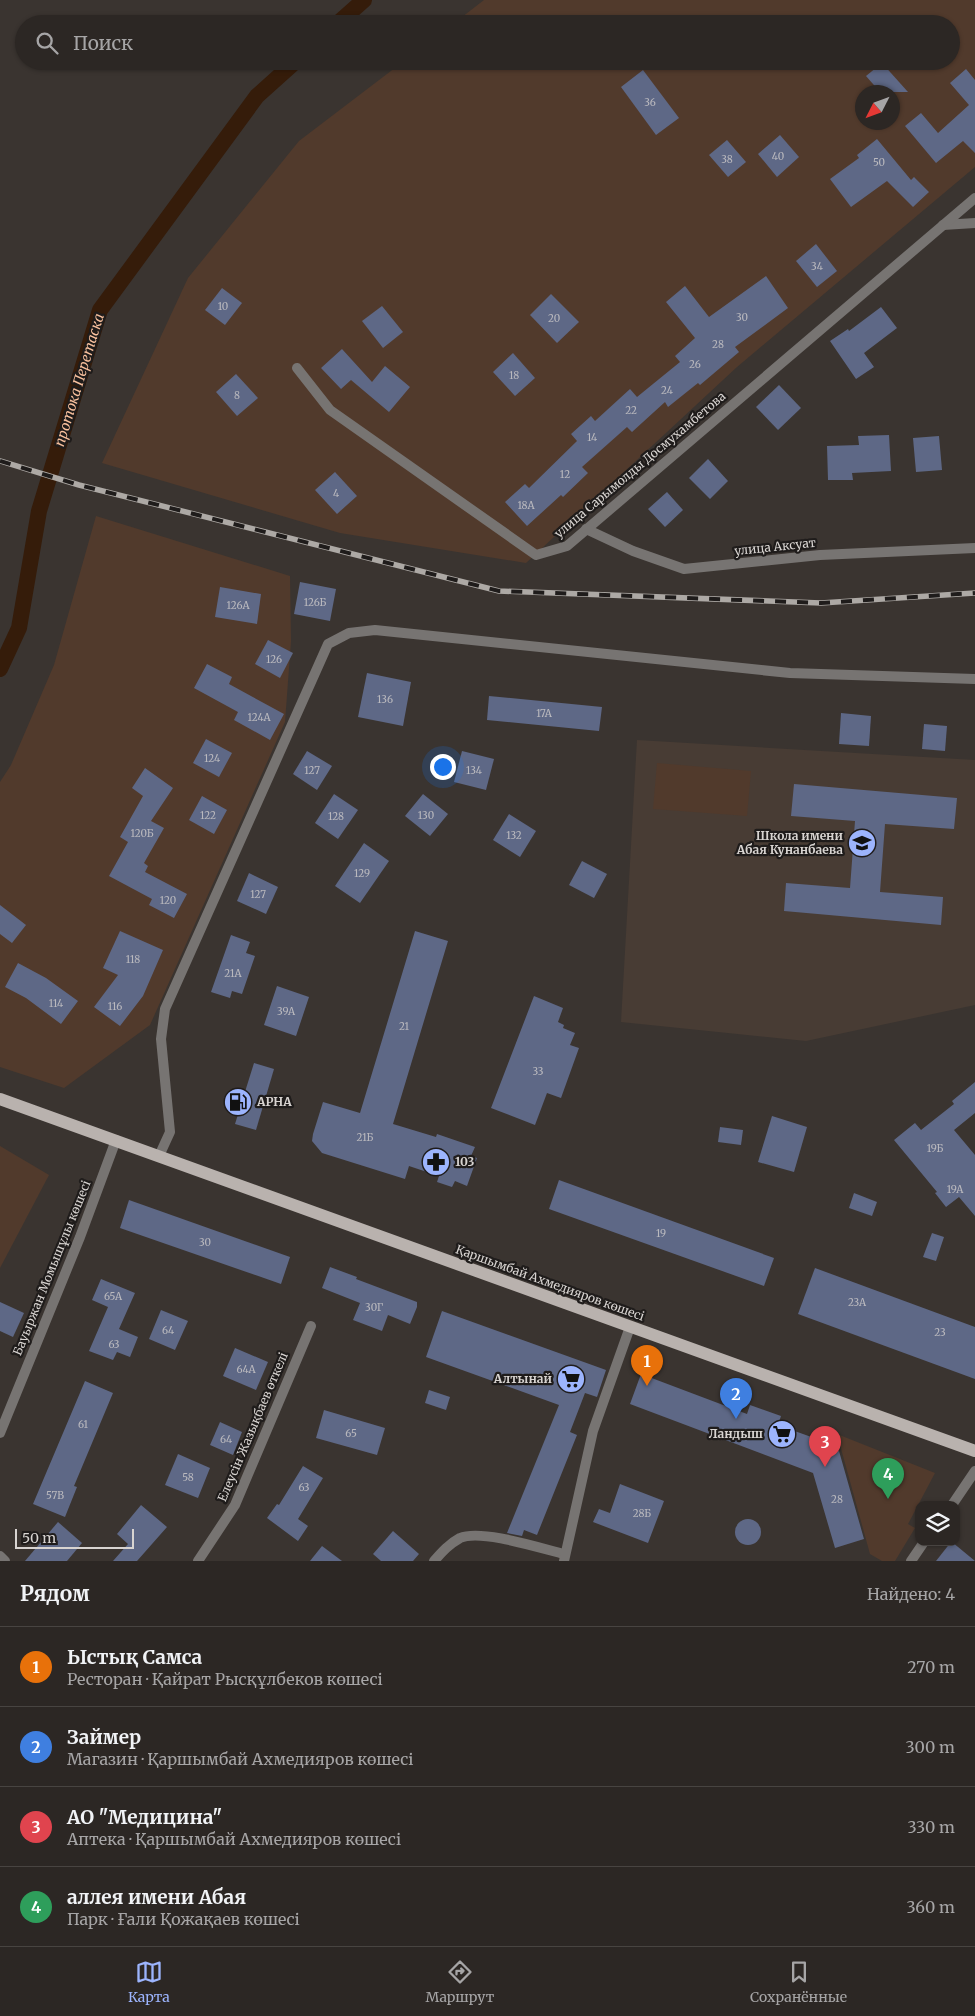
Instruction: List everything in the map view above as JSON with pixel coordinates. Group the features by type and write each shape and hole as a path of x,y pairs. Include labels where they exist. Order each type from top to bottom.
{"main road":[{"name":"Қаршымбай Ахмедияров көшесі","path":"0,1099 975,1451"}],"street":[{"name":"улица Сарымолды Досмухамбетова","path":"298,368 330,410 536,555 567,546 975,198"},
{"path":"942,225 975,223"},
{"name":"улица Аксуат","path":"586,529 633,551 684,569 820,555 975,548"},
{"path":"159,1156 170,1132 161,1039 165,1009 328,644 349,633 375,630 790,673 975,679"},
{"name":"Бауыржан Момышұлы көшесі","path":"0,1433 80,1236 116,1140"},
{"name":"Елеусін Жазықбаев өткелі","path":"198,1561 235,1505 311,1326"},
{"path":"434,1561 448,1546 462,1538 478,1535 564,1557 592,1431 630,1327"},
{"path":"955,1501 975,1471"},
{"path":"911,1561 921,1546"},
{"path":"0,1556 5,1561"}],"shaded area":[{"path":"484,0 975,0 975,167 737,367 526,563 340,533 102,463 188,278 299,141 392,70 960,70 960,15 465,15"},
{"path":"96,516 290,576 291,641 285,722 150,1025 64,1088 0,1067 0,782 11,765 54,665"},
{"path":"637,740 975,760 975,1005 806,1041 621,1022"},
{"path":"657,763 751,771 747,816 653,809"},
{"path":"0,1146 49,1175 0,1268"},
{"path":"837,1434 935,1473 920,1501 915,1501 915,1511 908,1524 915,1528 895,1561 882,1561 870,1554"}],"building":[{"path":"966,69 975,80 975,153 963,141 936,163 905,126 921,113 938,133 969,105 950,83"},
{"path":"643,70 679,118 656,135 621,87"},
{"path":"873,70 888,70 908,92 900,92 900,85 874,85 866,76"},
{"path":"780,135 799,157 777,177 758,154"},
{"path":"877,139 911,180 914,177 929,192 913,207 887,181 851,207 830,179 859,158 857,155"},
{"path":"727,140 746,162 728,177 709,155"},
{"path":"816,244 837,271 817,287 796,261"},
{"path":"766,276 788,308 735,347 739,352 700,385 698,383 668,407 665,402 632,432 627,427 582,467 588,473 563,497 561,495 527,526 505,502 525,484 529,488 577,441 571,434 591,416 595,421 630,389 637,397 680,362 675,356 695,338 666,302 685,286 709,317"},
{"path":"222,288 242,303 225,325 205,310"},
{"path":"551,294 579,322 557,343 530,315"},
{"path":"382,306 403,332 383,348 362,321"},
{"path":"881,307 897,328 864,353 874,367 856,379 830,341 848,329 849,331"},
{"path":"342,349 372,382 385,366 410,387 389,412 351,380 341,389 321,368"},
{"path":"513,353 535,378 515,396 493,372"},
{"path":"236,374 258,398 237,416 216,392"},
{"path":"779,385 801,408 778,430 756,407"},
{"path":"889,435 891,471 852,473 853,480 828,480 827,446 859,445 858,436"},
{"path":"939,436 942,470 916,472 913,438"},
{"path":"708,459 728,481 710,499 689,478"},
{"path":"335,472 357,496 337,514 315,490"},
{"path":"667,492 683,510 665,527 648,509"},
{"path":"300,582 336,589 330,621 294,614"},
{"path":"220,587 261,594 257,624 215,617"},
{"path":"268,640 293,653 280,678 255,664"},
{"path":"207,664 232,677 229,684 284,714 270,740 234,720 238,712 194,688"},
{"path":"367,673 411,682 403,726 358,717"},
{"path":"489,696 602,707 599,731 487,720"},
{"path":"841,713 871,716 869,746 839,744"},
{"path":"924,724 947,726 945,751 922,749"},
{"path":"206,739 232,753 219,777 193,763"},
{"path":"307,751 332,766 317,790 293,774"},
{"path":"462,751 494,759 486,790 454,782"},
{"path":"145,768 173,788 151,821 164,828 144,863 148,866 145,872 187,894 174,918 149,905 152,899 109,876 128,842 120,837 143,796 132,788"},
{"path":"794,784 957,798 954,829 885,824 880,892 943,897 941,925 784,911 786,883 850,888 855,821 791,816"},
{"path":"334,794 358,810 338,839 315,823"},
{"path":"423,794 448,814 430,836 405,816"},
{"path":"202,796 227,810 214,834 189,820"},
{"path":"509,814 536,831 520,857 493,840"},
{"path":"364,843 389,861 360,903 335,886"},
{"path":"582,861 607,874 594,898 569,885"},
{"path":"249,873 278,887 266,914 237,901"},
{"path":"0,905 26,925 12,943 0,934"},
{"path":"120,931 163,950 143,996 120,1026 94,1007 118,975 103,968"},
{"path":"415,931 448,941 393,1124 436,1137 437,1134 475,1147 471,1156 477,1158 467,1186 455,1181 452,1187 437,1182 439,1176 409,1166 405,1179 322,1153 312,1141 323,1102 360,1113"},
{"path":"231,935 250,942 246,953 255,956 242,994 232,991 230,998 211,992"},
{"path":"18,963 46,978 78,1001 61,1024 26,998 5,987"},
{"path":"277,986 309,997 296,1036 264,1025"},
{"path":"534,996 563,1008 558,1022 564,1025 563,1028 575,1033 570,1045 579,1048 561,1098 547,1093 535,1125 491,1108"},
{"path":"254,1063 274,1069 256,1130 235,1124"},
{"path":"975,1082 975,1113 954,1130 975,1155 975,1216 959,1197 946,1207 935,1193 937,1192 894,1140 915,1123 921,1130 954,1104 952,1101"},
{"path":"772,1116 807,1127 794,1172 758,1162"},
{"path":"720,1127 743,1130 741,1145 718,1142"},
{"path":"559,1180 774,1258 764,1286 549,1209"},
{"path":"854,1193 877,1202 872,1216 849,1208"},
{"path":"129,1200 290,1257 281,1284 120,1228"},
{"path":"932,1233 944,1237 936,1261 923,1257"},
{"path":"330,1267 417,1302 417,1307 410,1324 388,1315 382,1331 353,1320 360,1303 322,1288"},
{"path":"815,1268 975,1327 975,1379 798,1314"},
{"path":"101,1279 135,1293 119,1329 138,1337 130,1357 117,1352 113,1360 89,1351 108,1307 92,1300"},
{"path":"0,1302 24,1313 13,1337 0,1331"},
{"path":"161,1310 188,1321 175,1350 149,1339"},
{"path":"442,1311 606,1370 597,1397 585,1393 570,1432 577,1435 537,1535 524,1530 522,1536 507,1533 559,1405 426,1357"},
{"path":"235,1348 268,1362 256,1390 223,1376"},
{"path":"641,1374 747,1414 750,1405 781,1416 778,1425 828,1443 824,1455 839,1451 864,1539 835,1548 813,1473 630,1404"},
{"path":"85,1381 113,1393 74,1486 77,1487 65,1517 33,1504"},
{"path":"429,1390 450,1397 446,1410 425,1403"},
{"path":"324,1410 385,1428 377,1455 316,1438"},
{"path":"220,1422 242,1432 233,1455 210,1445"},
{"path":"178,1454 210,1468 198,1498 165,1485"},
{"path":"303,1466 323,1478 298,1519 308,1526 298,1541 267,1518 277,1504 279,1505"},
{"path":"620,1484 664,1501 648,1543 593,1522 599,1509 610,1513"},
{"path":"141,1505 167,1527 137,1561 113,1561 128,1544 117,1534"},
{"path":"748,1519 757,1523 761,1532 757,1541 748,1545 739,1541 735,1532 739,1523"},
{"path":"58,1522 82,1543 67,1561 25,1561"},
{"path":"393,1531 419,1554 413,1561 381,1561 373,1554"},
{"path":"322,1546 342,1561 310,1561"},
{"path":"948,1546 957,1546 975,1561 936,1561"}],"waterway":[{"name":"протока Перетаска","path":"347,15 364,0"},
{"name":"протока Перетаска","path":"0,669 19,628 39,511 100,310 257,96 286,70"}],"railway":[{"path":"0,461 79,485 499,591 821,603 975,593"}],"place":[{"name":"Школа имени Абая Кунанбаева","path":"862,843"},
{"name":"АРНА","path":"238,1102"},
{"name":"103","path":"436,1162"},
{"name":"Алтынай","path":"571,1379"},
{"name":"Ыстық Самса","path":"647,1386"},
{"name":"Займер","path":"736,1419"},
{"name":"Ландыш","path":"782,1434"},
{"name":"АО \"Медицина\"","path":"825,1467"},
{"name":"аллея имени Абая","path":"888,1499"}]}
